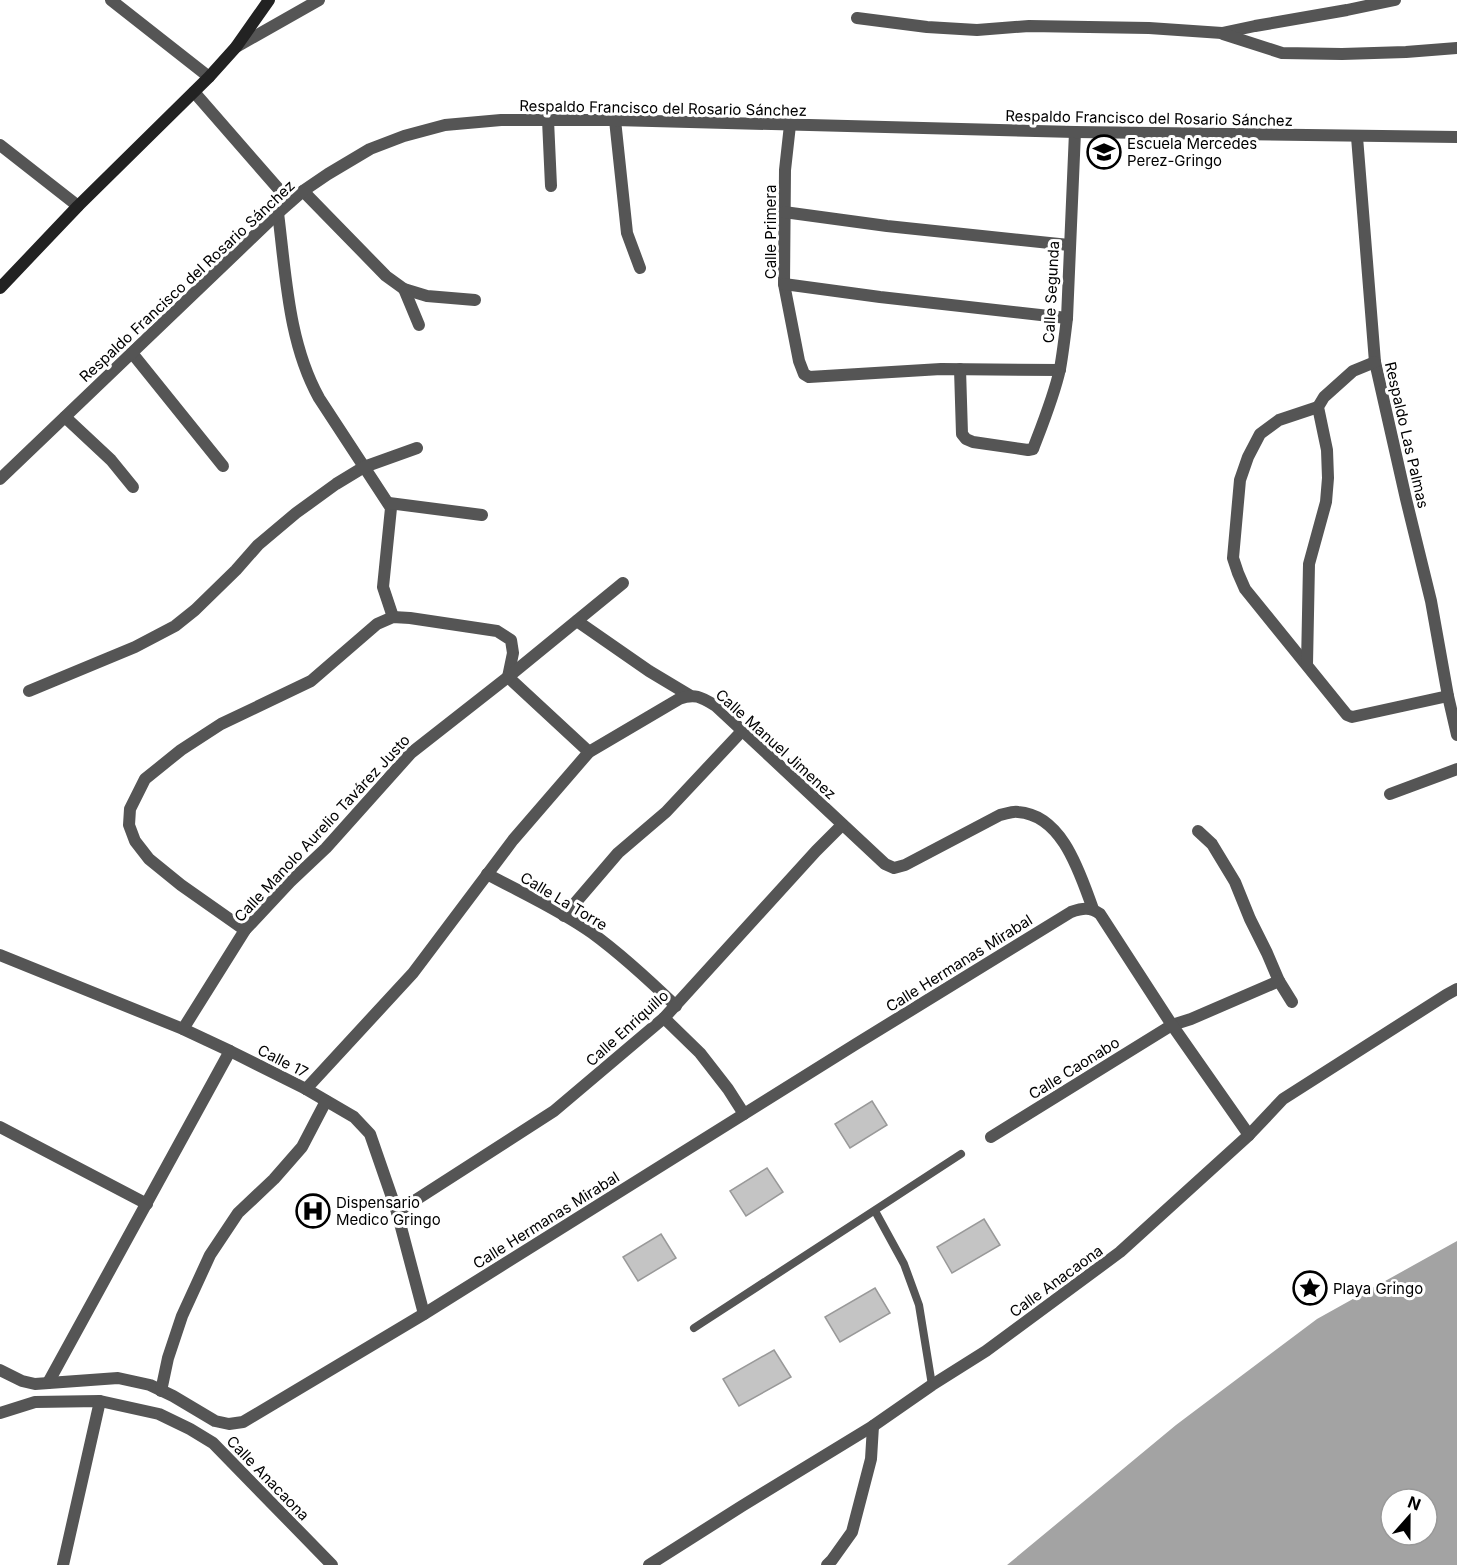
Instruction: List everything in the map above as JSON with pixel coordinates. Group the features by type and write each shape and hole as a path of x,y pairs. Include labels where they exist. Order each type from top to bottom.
{"main road":[{"path":"0,288 78,206 209,77 236,47 269,0"}],"street":[{"path":"111,0 209,77"},
{"path":"236,47 319,0"},
{"path":"1222,33 1395,0"},
{"path":"857,18 927,27 977,30 1029,26 1149,28 1222,33 1282,52 1342,54 1457,48"},
{"path":"194,92 290,202"},
{"name":"Respaldo Francisco del Rosario Sánchez","path":"0,479 303,191 370,149 404,136 445,125 501,120 615,120 1075,132 1457,137"},
{"path":"548,120 551,186"},
{"path":"615,120 627,233 640,268"},
{"name":"Calle Primera","path":"789,125 785,170 784,284 799,361 804,374 809,377 960,369"},
{"name":"Calle Segunda","path":"960,369 961,426 962,434 966,439 973,442 1034,449 1060,370 1067,318 1075,132"},
{"name":"Respaldo Las Palmas","path":"1357,136 1375,362 1431,601 1457,735"},
{"path":"0,145 78,206"},
{"path":"303,191 386,276 404,289 427,296 475,300"},
{"path":"784,212 886,226 1070,245"},
{"path":"278,213 291,311 301,358 309,380 389,503 391,513 383,586 393,617"},
{"path":"784,284 1067,318"},
{"path":"404,289 419,325"},
{"path":"132,353 223,466"},
{"path":"1375,362 1353,371 1324,397 1318,407 1280,420 1260,434 1248,457 1240,480 1233,558 1245,589 1350,717 1448,696"},
{"path":"960,369 1060,370"},
{"path":"1307,664 1309,564 1326,502 1328,478 1327,450 1318,407"},
{"path":"65,417 111,460 133,487"},
{"path":"29,691 135,647 175,626 195,610 266,538 296,513 364,467 417,448"},
{"path":"389,503 482,515"},
{"name":"Calle Manolo Aurelio Tavárez Justo","path":"183,1029 245,930 326,848 411,753 623,583"},
{"path":"245,930 181,885 149,859 135,841 129,825 130,809 145,779 181,750 221,724 311,681 377,624 393,617 497,631 510,640 513,653 508,677 589,752"},
{"name":"Calle Manuel Jimenez","path":"577,621 649,671 689,695 701,697 716,706 885,864 894,868 905,865 1000,815 1017,812 1039,817 1062,838 1080,875 1088,909"},
{"path":"306,1089 413,972 513,840 589,752 689,695"},
{"path":"564,916 618,853 666,812 742,731"},
{"path":"1390,794 1457,769"},
{"name":"Calle Enriquillo","path":"397,1212 554,1111 664,1018 842,825"},
{"path":"1198,831 1212,844 1235,882 1279,981 1292,1002"},
{"name":"Calle La Torre","path":"487,874 592,933 627,960 676,1006"},
{"path":"1088,909 1100,914 1172,1025 1249,1135"},
{"name":"Calle Hermanas Mirabal","path":"0,1370 22,1381 35,1384 118,1378 150,1385 216,1421 230,1424 243,1422 424,1314 1071,912 1088,909"},
{"name":"Calle 17","path":"0,955 183,1029 306,1089 354,1117 370,1134 397,1212 424,1314"},
{"name":"Calle Caonabo","path":"991,1137 1172,1025 1279,981"},
{"name":"Calle Anacaona","path":"649,1565 873,1426 986,1351 1120,1252 1249,1135 1283,1099 1457,989"},
{"path":"664,1018 700,1053 744,1114"},
{"path":"48,1383 230,1051"},
{"path":"161,1391 168,1358 182,1316 210,1256 238,1213 274,1179 302,1147 326,1101"},
{"path":"0,1127 147,1204"},
{"path":"63,1565 100,1401"},
{"name":"Calle Anacaona","path":"0,1413 35,1402 100,1401 159,1414 213,1443 332,1565"},
{"path":"827,1565 852,1532 871,1459 873,1426"}],"lane":[{"path":"694,1328 961,1154"},
{"path":"875,1211 904,1264 919,1305 932,1385"}],"shaded area":[{"path":"1457,1241 1457,1565 1007,1565 1176,1425 1317,1319"}],"building":[{"path":"872,1101 887,1125 850,1148 835,1124"},
{"path":"767,1168 783,1192 746,1216 730,1191"},
{"path":"984,1219 1000,1245 952,1273 937,1247"},
{"path":"661,1234 676,1258 638,1281 623,1257"},
{"path":"875,1288 890,1313 840,1342 825,1317"},
{"path":"774,1350 791,1377 739,1406 723,1379"}],"place":[{"name":"Escuela Mercedes Perez-Gringo","path":"1104,152"},
{"name":"Dispensario Medico Gringo","path":"313,1211"},
{"name":"Playa Gringo","path":"1310,1288"}]}
